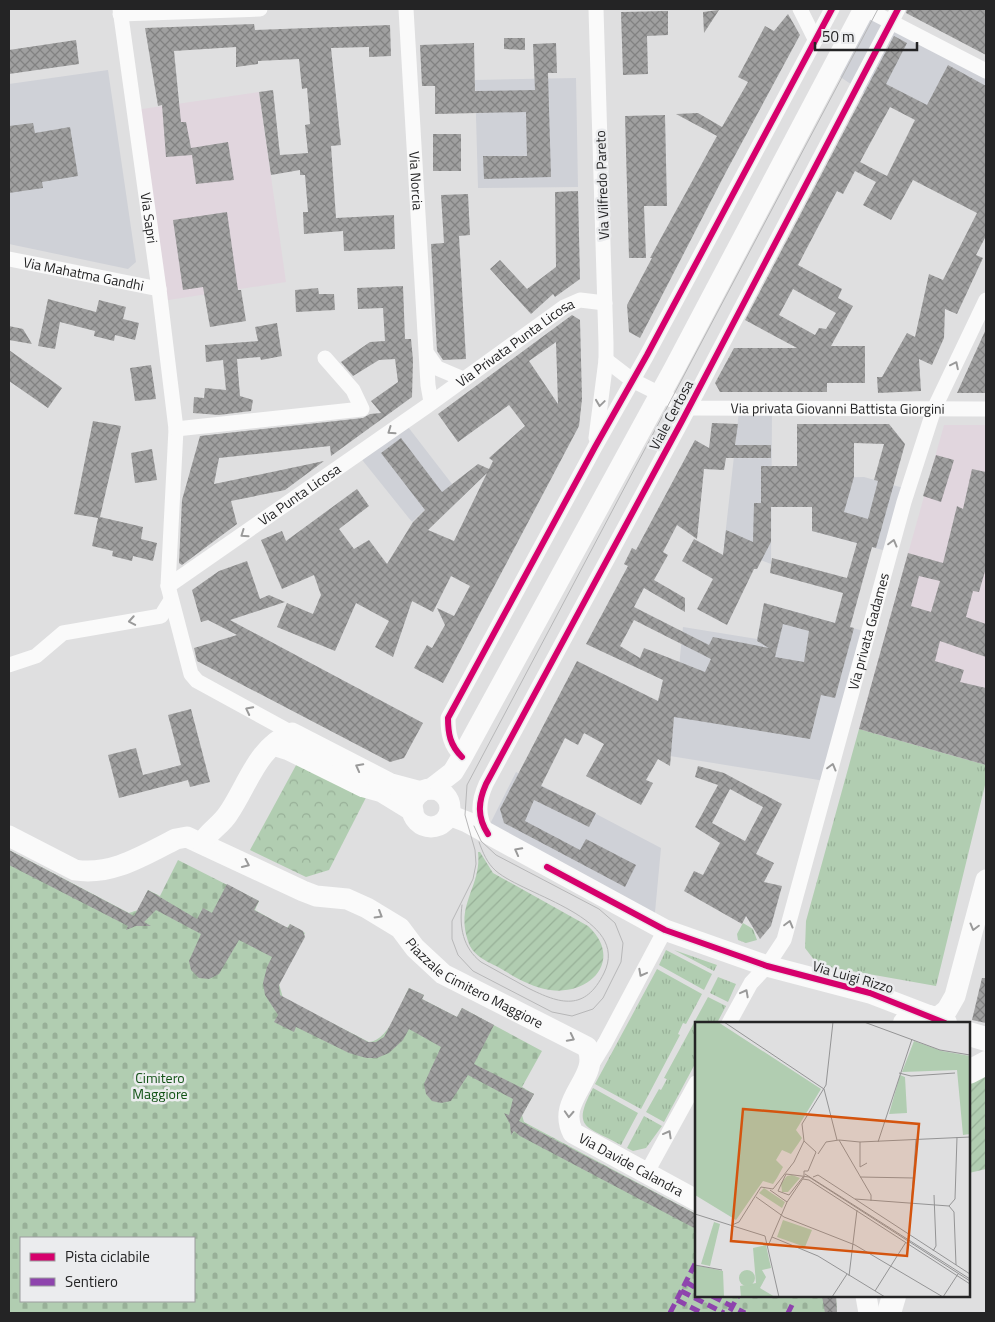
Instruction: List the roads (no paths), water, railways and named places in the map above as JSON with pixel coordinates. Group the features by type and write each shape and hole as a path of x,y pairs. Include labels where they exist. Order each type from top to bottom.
{"main road":[{"name":"Viale Certosa","path":"449,809 458,764 658,394 674,369 865,9"},
{"path":"9,836 75,870 88,872 120,866 176,839 194,840 209,832 227,816 263,754 292,732 391,784 421,797"},
{"path":"273,745 289,750 364,787 382,792 421,797 442,792 449,809 467,822 665,930 766,966"},
{"name":"Viale Certosa","path":"421,797 458,764"},
{"path":"421,797 418,821 428,826 438,825 449,809"},
{"name":"Piazzale Cimitero Maggiore","path":"194,840 303,891 316,896 347,899 367,908 400,928 415,948 443,974 583,1044 590,1055 588,1070"},
{"path":"906,1022 912,1018 937,1019 947,1010 955,996 986,880"},
{"name":"Via Luigi Rizzo","path":"766,966 880,998 937,1019"},
{"name":"Via Luigi Rizzo","path":"880,998 893,1022"},
{"path":"970,1034 986,1038"},
{"path":"970,1056 986,1051"},
{"path":"970,1071 986,1063"},
{"name":"Via Davide Calandra","path":"588,1070 569,1108 568,1120 573,1133 695,1199"},
{"path":"866,1297 869,1313"},
{"path":"876,1313 880,1297"},
{"path":"889,1313 894,1297"}],"street":[{"path":"120,11 260,9"},
{"name":"Via Norcia","path":"406,9 428,355 428,385 431,402"},
{"name":"Via Vilfredo Pareto","path":"596,9 606,360"},
{"path":"800,9 815,39"},
{"path":"458,764 448,733 448,718 832,9"},
{"name":"Viale Certosa","path":"865,9 891,23"},
{"name":"Viale Certosa","path":"488,834 480,813 481,796 898,9"},
{"name":"Via Sapri","path":"120,11 159,289 176,429 170,593"},
{"path":"891,23 986,71"},
{"name":"Via Mahatma Gandhi","path":"9,259 159,289"},
{"name":"Via Privata Punta Licosa","path":"431,402 564,307 580,300 605,303"},
{"name":"Via privata Gadames","path":"766,966 784,940 904,502 934,409 986,300"},
{"path":"428,355 437,368 463,379"},
{"path":"176,429 362,409 353,390 325,358"},
{"path":"594,447 606,360 632,380 688,408"},
{"name":"Via Punta Licosa","path":"170,593 431,402"},
{"name":"Via privata Giovanni Battista Giorgini","path":"688,408 986,409"},
{"path":"9,665 36,656 63,633 161,616 170,593"},
{"path":"170,593 192,674 197,681 204,687 292,732"},
{"path":"588,1070 605,1043 665,930"},
{"path":"730,1022 751,983 766,966"},
{"path":"646,1174 695,1085"}],"tram line":[{"path":"474,826 481,841 496,855 599,909 615,923 623,943 621,962 603,998 593,1009 572,1016 552,1012 473,971 458,955 452,939 452,921 473,879 476,864 475,850 465,815 467,785 878,9"},
{"path":"462,905 462,929 466,944 475,956 481,962 540,994 561,1001 580,999 589,994 604,973 608,954 603,937 589,923 571,911 496,871 488,861 479,842"}],"park label":[{"name":"Cimitero Maggiore","path":"160,1086"}]}
